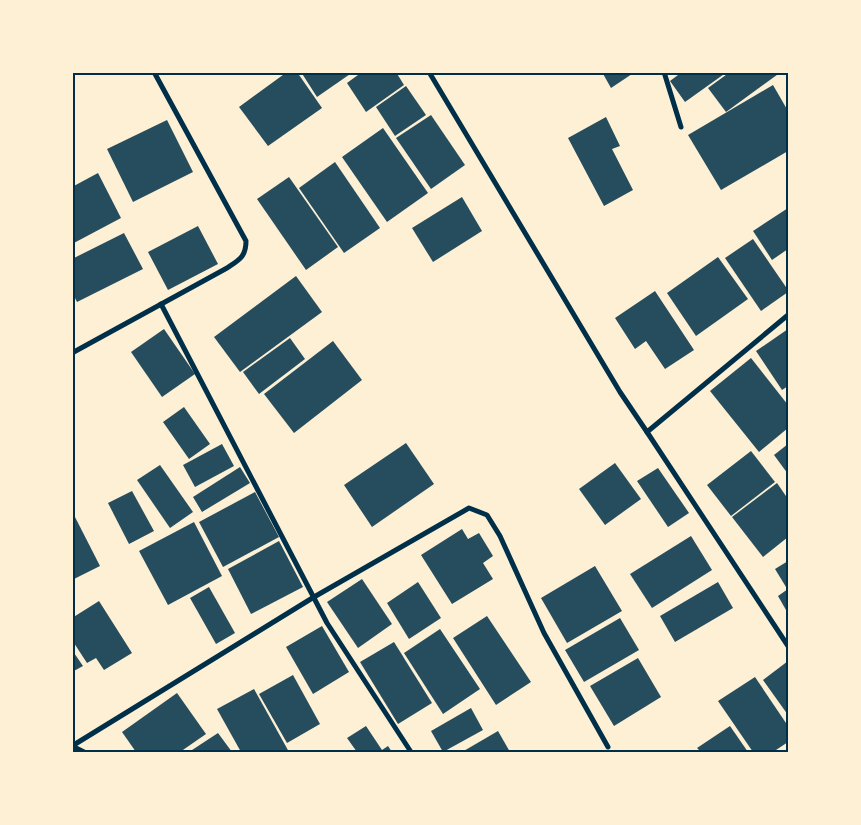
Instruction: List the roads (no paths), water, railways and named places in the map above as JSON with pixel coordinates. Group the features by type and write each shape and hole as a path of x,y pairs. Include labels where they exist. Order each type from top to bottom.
{"street":[{"path":"72,353 240,259 246,251 246,242 154,72"},
{"path":"429,72 620,392 788,646"},
{"path":"664,72 680,127"},
{"path":"161,304 327,623 411,752"},
{"path":"648,432 788,315"},
{"path":"72,746 314,597 469,508 487,515 500,536 544,632 608,747"},
{"path":"72,746 84,752"}]}
